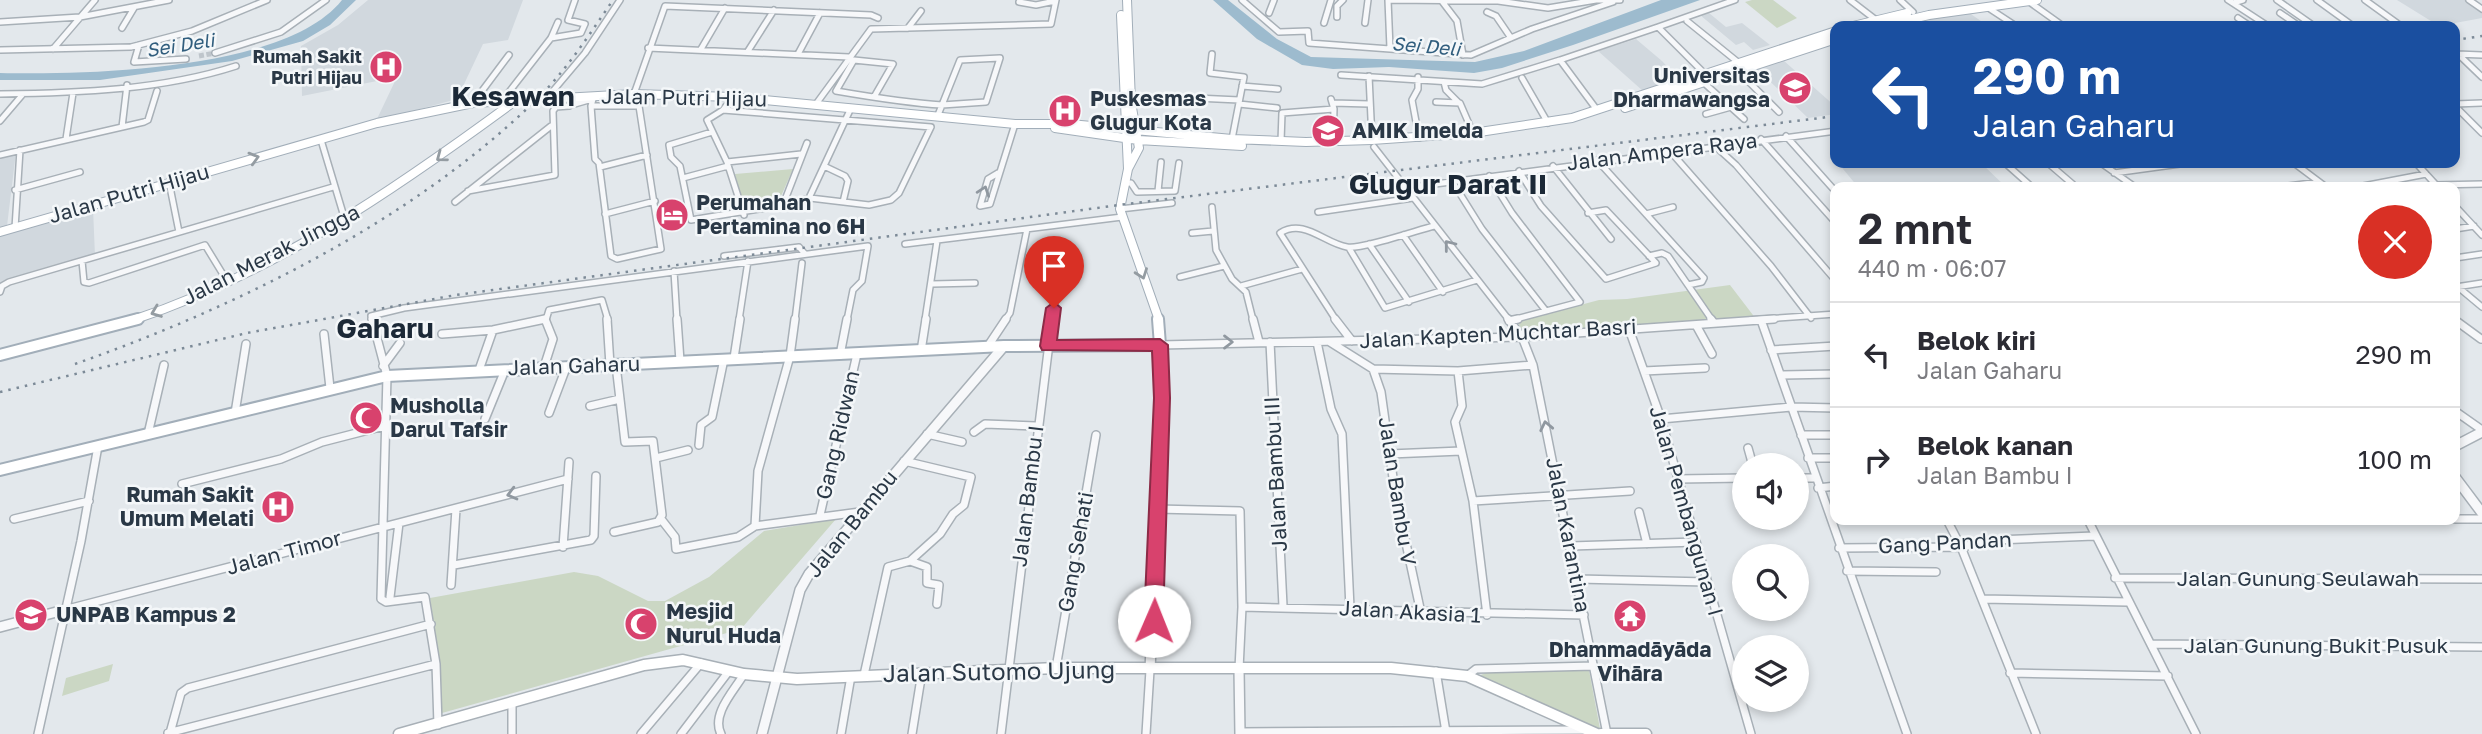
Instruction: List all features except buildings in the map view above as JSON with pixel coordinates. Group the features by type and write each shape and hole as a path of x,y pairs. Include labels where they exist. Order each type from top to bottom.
{"main road":[{"path":"1120,0 1127,134 1127,164 1121,213 1161,326 1160,345"},
{"path":"1127,0 1131,102 1138,140 1127,164"},
{"path":"1885,21 1913,12 2037,0"},
{"path":"1903,21 1988,3"},
{"path":"1739,67 1762,55 1830,33"},
{"path":"1138,140 1232,139 1373,143 1548,123 1739,67 1770,61 1830,41"},
{"path":"1762,55 1770,61"},
{"path":"1138,140 1170,143 1373,143 1557,127 1704,78"},
{"name":"Jalan Putri Hijau","path":"0,232 387,120 472,103 547,98 592,100 634,93 733,97 1127,134 1138,140"},
{"name":"Jalan Merak Jingga","path":"0,355 134,320 227,281 345,220 421,172 516,100"},
{"path":"488,102 496,107 495,116"},
{"name":"Jalan Gaharu","path":"0,470 387,376 994,347 1160,345"},
{"name":"Jalan Sutomo Ujung","path":"400,734 666,661 701,663 729,671 778,679 1056,668 1378,668 1436,671 1468,677 1595,733"},
{"path":"1595,733 1646,734"}],"street":[{"path":"53,50 95,0"},
{"path":"0,22 80,17 169,0"},
{"path":"0,50 139,45 192,32 267,0"},
{"path":"215,53 281,32 326,0"},
{"path":"551,38 581,33 585,24 568,20 575,0"},
{"path":"547,98 595,40 620,0"},
{"path":"816,104 871,29 1051,24 1056,0 1036,5 1018,2"},
{"path":"1242,0 1279,32 1308,31 1309,43 1463,55 1479,54 1511,38 1616,1"},
{"path":"1269,13 1274,0"},
{"path":"1324,23 1331,0"},
{"path":"1337,17 1337,6 1343,0"},
{"path":"1365,23 1368,0"},
{"path":"1390,48 1389,0 1507,2 1548,8 1584,1 1616,1"},
{"path":"1541,0 1548,8"},
{"path":"1341,75 1418,77 1444,82 1487,84 1735,0"},
{"path":"1850,0 1876,21"},
{"path":"1900,0 1913,12"},
{"path":"2230,1 2244,0"},
{"path":"2277,0 2307,21"},
{"path":"2317,0 2346,21"},
{"path":"2324,0 2352,21"},
{"path":"2365,0 2394,21"},
{"path":"2469,0 2482,9"},
{"path":"1441,1 1457,21 1463,55"},
{"path":"2027,1 2056,21"},
{"path":"2230,1 2260,21"},
{"path":"1988,3 2010,21"},
{"path":"634,93 664,6 871,15 878,18"},
{"path":"122,28 134,8"},
{"path":"701,49 725,8"},
{"path":"748,51 774,10"},
{"path":"908,29 920,11"},
{"path":"1487,12 1496,16 1511,38"},
{"path":"798,54 820,13"},
{"path":"2280,13 2292,21"},
{"path":"2238,18 2242,21"},
{"path":"1687,21 1739,67 1779,112"},
{"path":"502,101 551,38 558,22"},
{"path":"1658,27 1744,119"},
{"path":"139,45 134,62 186,59"},
{"path":"649,48 849,57"},
{"path":"1212,54 1210,73 1243,76 1232,139"},
{"path":"2460,54 2482,55"},
{"path":"472,103 509,55"},
{"path":"874,97 893,64 854,60 835,91 874,97 944,103 976,105 986,102 1002,60 997,57 960,60 944,103 938,115"},
{"path":"2460,57 2482,77"},
{"path":"1560,60 1597,110"},
{"path":"0,94 73,93 208,75 236,66"},
{"path":"1369,76 1373,143"},
{"path":"1418,77 1418,89 1412,100 1419,138"},
{"path":"1522,78 1548,123"},
{"path":"1444,82 1446,90 1458,102 1473,133"},
{"path":"122,127 127,85"},
{"path":"1242,86 1278,89"},
{"path":"0,155 148,120 156,91"},
{"path":"66,139 73,93"},
{"path":"0,121 23,94"},
{"path":"733,97 723,110 707,120 728,164 743,212"},
{"path":"1196,99 1277,108"},
{"path":"468,191 555,175 551,127 556,107 592,100 638,104 655,201 660,249 613,258 600,167 595,159 592,100"},
{"path":"1436,102 1458,102"},
{"path":"2460,105 2482,103"},
{"path":"1281,141 1282,113 1332,104 1369,104"},
{"path":"1332,104 1333,142"},
{"path":"1706,114 1731,107"},
{"path":"809,198 851,108"},
{"path":"712,132 670,145 671,157 680,166 692,220 809,198 882,205 894,200 931,130 926,125 723,110"},
{"path":"2460,110 2482,133"},
{"path":"998,173 988,179 980,206 990,204 1015,124"},
{"path":"2473,124 2482,124"},
{"path":"455,202 551,127"},
{"name":"Jalan Ampera Raya","path":"1405,188 1597,160 1830,132"},
{"path":"1786,136 1830,185"},
{"path":"1761,139 1830,216"},
{"path":"321,140 345,220"},
{"path":"783,205 807,143"},
{"name":"Jalan Karantina","path":"1373,143 1434,226 1522,337 1533,365 1607,734"},
{"path":"1715,146 1737,165 1830,274"},
{"path":"15,228 15,190 20,150"},
{"path":"1670,151 1771,266 1811,318"},
{"path":"682,178 728,164 801,154"},
{"path":"600,167 647,155"},
{"path":"1597,160 1704,278 1702,282 1688,285"},
{"path":"1158,191 1161,162"},
{"path":"1125,183 1131,183 1137,192 1176,190 1179,163"},
{"path":"824,166 845,176 848,181 843,202"},
{"path":"1553,166 1611,239"},
{"path":"2011,168 2026,182"},
{"path":"2054,168 2070,182"},
{"path":"2108,168 2128,182"},
{"path":"2114,173 2150,168"},
{"path":"2301,168 2319,182"},
{"path":"2421,168 2433,182"},
{"path":"1519,171 1541,206 1606,279 1656,263 1606,210 1588,213"},
{"path":"15,190 80,172"},
{"path":"2384,182 2426,174"},
{"path":"1489,176 1512,213 1580,302 1509,321"},
{"path":"1452,181 1482,229 1546,311"},
{"path":"169,182 179,232"},
{"path":"2460,185 2482,184"},
{"path":"0,292 2,286 9,282 334,187"},
{"path":"1318,212 1413,198"},
{"path":"605,215 655,201"},
{"path":"905,244 1107,219 1121,213 1172,203"},
{"path":"1212,207 1216,250 1232,279 1246,292 1259,342"},
{"path":"1646,214 1673,207"},
{"path":"2460,211 2482,235"},
{"path":"1352,341 1282,240 1280,233 1283,230 1304,229 1349,248 1434,226"},
{"path":"2460,228 2474,226"},
{"path":"994,347 1008,318 1020,272 1027,229"},
{"path":"1192,233 1213,231"},
{"path":"1403,235 1443,292"},
{"path":"921,351 937,241"},
{"path":"1369,244 1409,302"},
{"path":"82,261 84,282 89,283 205,245 227,281"},
{"path":"438,725 432,624 425,597 386,602 382,599 387,376 370,318 373,315 471,298 868,246 862,281 852,290 840,355"},
{"path":"724,256 799,247 805,254"},
{"path":"1349,248 1381,305 1388,308 1477,280"},
{"path":"1649,256 1666,254 1714,323"},
{"path":"2460,257 2482,254"},
{"path":"698,445 700,427 712,417 729,359 748,261"},
{"path":"755,526 758,471 790,356 803,263"},
{"name":"Jalan Bambu I","path":"1001,734 1036,426 1048,346 1058,284 1074,264"},
{"path":"1180,277 1224,266"},
{"path":"1241,286 1302,269"},
{"path":"674,271 680,361"},
{"path":"932,284 975,283"},
{"path":"2460,285 2482,283"},
{"path":"2460,287 2482,307"},
{"path":"442,334 493,330 545,319 552,309 601,300 608,322 625,442 652,440 661,519 675,537 676,549 738,537 755,526 820,515 858,512"},
{"name":"Jalan Kapten Muchtar Basri","path":"1160,345 1522,337 1830,315"},
{"path":"544,367 552,339 545,319"},
{"path":"1761,320 1806,453"},
{"path":"2460,324 2481,339"},
{"path":"1696,325 1712,354"},
{"name":"Jalan Pembangunan I","path":"1629,329 1661,419 1751,734"},
{"path":"480,370 493,330"},
{"path":"324,334 330,388"},
{"name":"Jalan Bambu III","path":"1270,342 1283,606"},
{"path":"1317,342 1331,409 1342,434 1350,608"},
{"path":"1330,342 1373,369 1458,371 1533,365"},
{"path":"383,366 400,343"},
{"path":"235,412 246,344"},
{"path":"1146,734 1162,398 1160,345"},
{"path":"1771,350 1830,346"},
{"name":"Jalan Bambu","path":"762,734 800,590 809,574 858,512 927,434 994,347"},
{"name":"Gang Ridwan","path":"820,515 857,354"},
{"path":"148,434 163,365"},
{"path":"549,412 567,366"},
{"path":"1644,372 1705,368"},
{"path":"485,419 506,369"},
{"name":"Jalan Bambu V","path":"1373,369 1381,392 1407,557 1421,613"},
{"path":"1458,371 1462,406 1455,422 1473,501 1488,615"},
{"path":"1782,375 1830,374"},
{"path":"590,406 620,399"},
{"path":"1661,419 1791,407 1830,408"},
{"path":"2460,416 2479,433 2482,444"},
{"path":"974,432 983,424 1036,426"},
{"path":"182,484 281,459 322,442 388,425"},
{"path":"2460,443 2479,433"},
{"path":"927,434 962,442"},
{"name":"Gang Sehati","path":"1056,668 1096,435"},
{"path":"1801,435 1830,435"},
{"path":"38,734 89,501 98,446"},
{"path":"1748,448 1749,453"},
{"path":"656,458 688,450"},
{"path":"1390,454 1461,451"},
{"path":"1809,458 1830,458"},
{"path":"864,675 887,568 910,561 934,540 953,514 963,507 971,477 904,460"},
{"path":"563,547 569,461"},
{"path":"1809,461 1830,522"},
{"path":"454,565 563,547 594,538 596,476"},
{"path":"1677,479 1732,478"},
{"path":"1809,478 1815,478"},
{"name":"Jalan Timor","path":"0,627 568,479"},
{"path":"2460,484 2482,513"},
{"path":"1818,488 1830,486"},
{"path":"1473,501 1560,493 1630,491"},
{"path":"14,519 89,501"},
{"path":"451,585 456,509"},
{"path":"1157,509 1236,509 1241,512 1240,733 1595,733"},
{"path":"1639,512 1647,544"},
{"path":"614,532 661,519"},
{"path":"2460,519 2482,519"},
{"path":"390,597 399,523"},
{"path":"1831,525 1907,734"},
{"path":"1950,525 1961,547 2036,734"},
{"path":"2090,525 2196,734"},
{"name":"Gang Pandan","path":"1839,548 1961,547 1996,540 2094,536"},
{"path":"1571,546 1696,542"},
{"path":"910,561 927,567 927,583 939,585 936,604"},
{"path":"1847,571 1936,572"},
{"name":"Jalan Gunung Seulawah","path":"2115,578 2482,579"},
{"path":"1578,579 1707,582"},
{"path":"1982,600 2128,602"},
{"name":"Jalan Akasia 1","path":"1241,609 1283,606 1421,613 1584,615"},
{"path":"168,733 181,693 188,688 432,624"},
{"name":"Jalan Gunung Bukit Pusuk","path":"2151,644 2482,647"},
{"path":"641,734 701,663"},
{"path":"168,733 436,664"},
{"path":"1468,677 1476,669 1594,666"},
{"path":"681,734 729,671"},
{"path":"1436,671 1446,732"},
{"path":"912,734 922,672"},
{"path":"2010,673 2168,676"},
{"path":"721,734 718,726 719,715 744,674"},
{"path":"841,734 850,676"},
{"path":"512,704 512,734"}],"shaded area":[{"name":"Rumah Sakit Putri Hijau","path":"368,0 523,0 508,40 483,44 457,99 376,121 397,77 302,96 301,46 338,25"},
{"path":"2397,0 2466,0 2482,10 2482,18 2460,22 2431,21"},
{"path":"1968,12 1981,21 1914,21"},
{"name":"Universitas Dharmawangsa","path":"1709,13 1726,27 1742,23 1770,45 1753,50 1744,42 1736,45 1700,15"},
{"path":"1636,39 1679,79 1643,91 1598,51"},
{"name":"Universitas Dharmawangsa","path":"1783,60 1830,102 1830,115 1808,118 1756,68"},
{"path":"16,152 7,226 0,228 0,156"},
{"path":"1842,168 1986,168 2001,182 1854,182"},
{"path":"93,208 95,256 0,285 0,235"}],"green space":[{"path":"1773,0 1797,18 1777,28 1745,2"},
{"path":"793,169 778,203 744,208 735,174"},
{"path":"1730,285 1756,319 1525,334 1517,322 1599,300 1627,299"},
{"path":"836,519 741,629 442,713 440,665 430,598 574,572 598,576 648,601 665,601 709,577 764,531"},
{"path":"113,664 109,681 62,696 66,678"},
{"path":"1589,670 1600,729 1478,676 1486,673"}],"water":[{"path":"342,0 356,0 330,25 303,41 232,61 100,80 0,80 0,73 132,70 232,55 277,42 315,24"},
{"path":"1213,0 1228,0 1277,39 1311,57 1475,62 1524,51 1661,0 1700,0 1502,68 1474,73 1389,67 1333,69 1302,65 1257,39"}],"tunnel":[{"path":"199,56 215,53"}],"railway":[{"path":"75,364 198,316 320,256 378,222 487,144 536,100 577,52 613,0"},
{"path":"2460,39 2482,36"},
{"path":"0,392 247,333 456,295 1119,205 1830,117"}],"place":[{"name":"Rumah Sakit Putri Hijau","path":"386,67"},
{"name":"Universitas Dharmawangsa","path":"1795,88"},
{"name":"Puskesmas Glugur Kota","path":"1065,111"},
{"name":"AMIK Imelda","path":"1328,131"},
{"name":"Perumahan Pertamina no 6H","path":"672,215"},
{"name":"Musholla Darul Tafsir","path":"366,418"},
{"name":"Rumah Sakit Umum Melati","path":"278,507"},
{"name":"UNPAB Kampus 2","path":"31,615"},
{"name":"Dhammadāyāda Vihāra","path":"1630,616"},
{"name":"Mesjid Nurul Huda","path":"641,624"}],"district":[{"name":"Kesawan","path":"513,96"},
{"name":"Glugur Darat II","path":"1448,184"},
{"name":"Gaharu","path":"385,328"}],"route":[{"path":"1054,308 1048,346 1160,345 1162,398 1154,621"}],"water label":[{"name":"Sei Deli","path":"180,45"},
{"name":"Sei Deli","path":"1426,46"}]}
